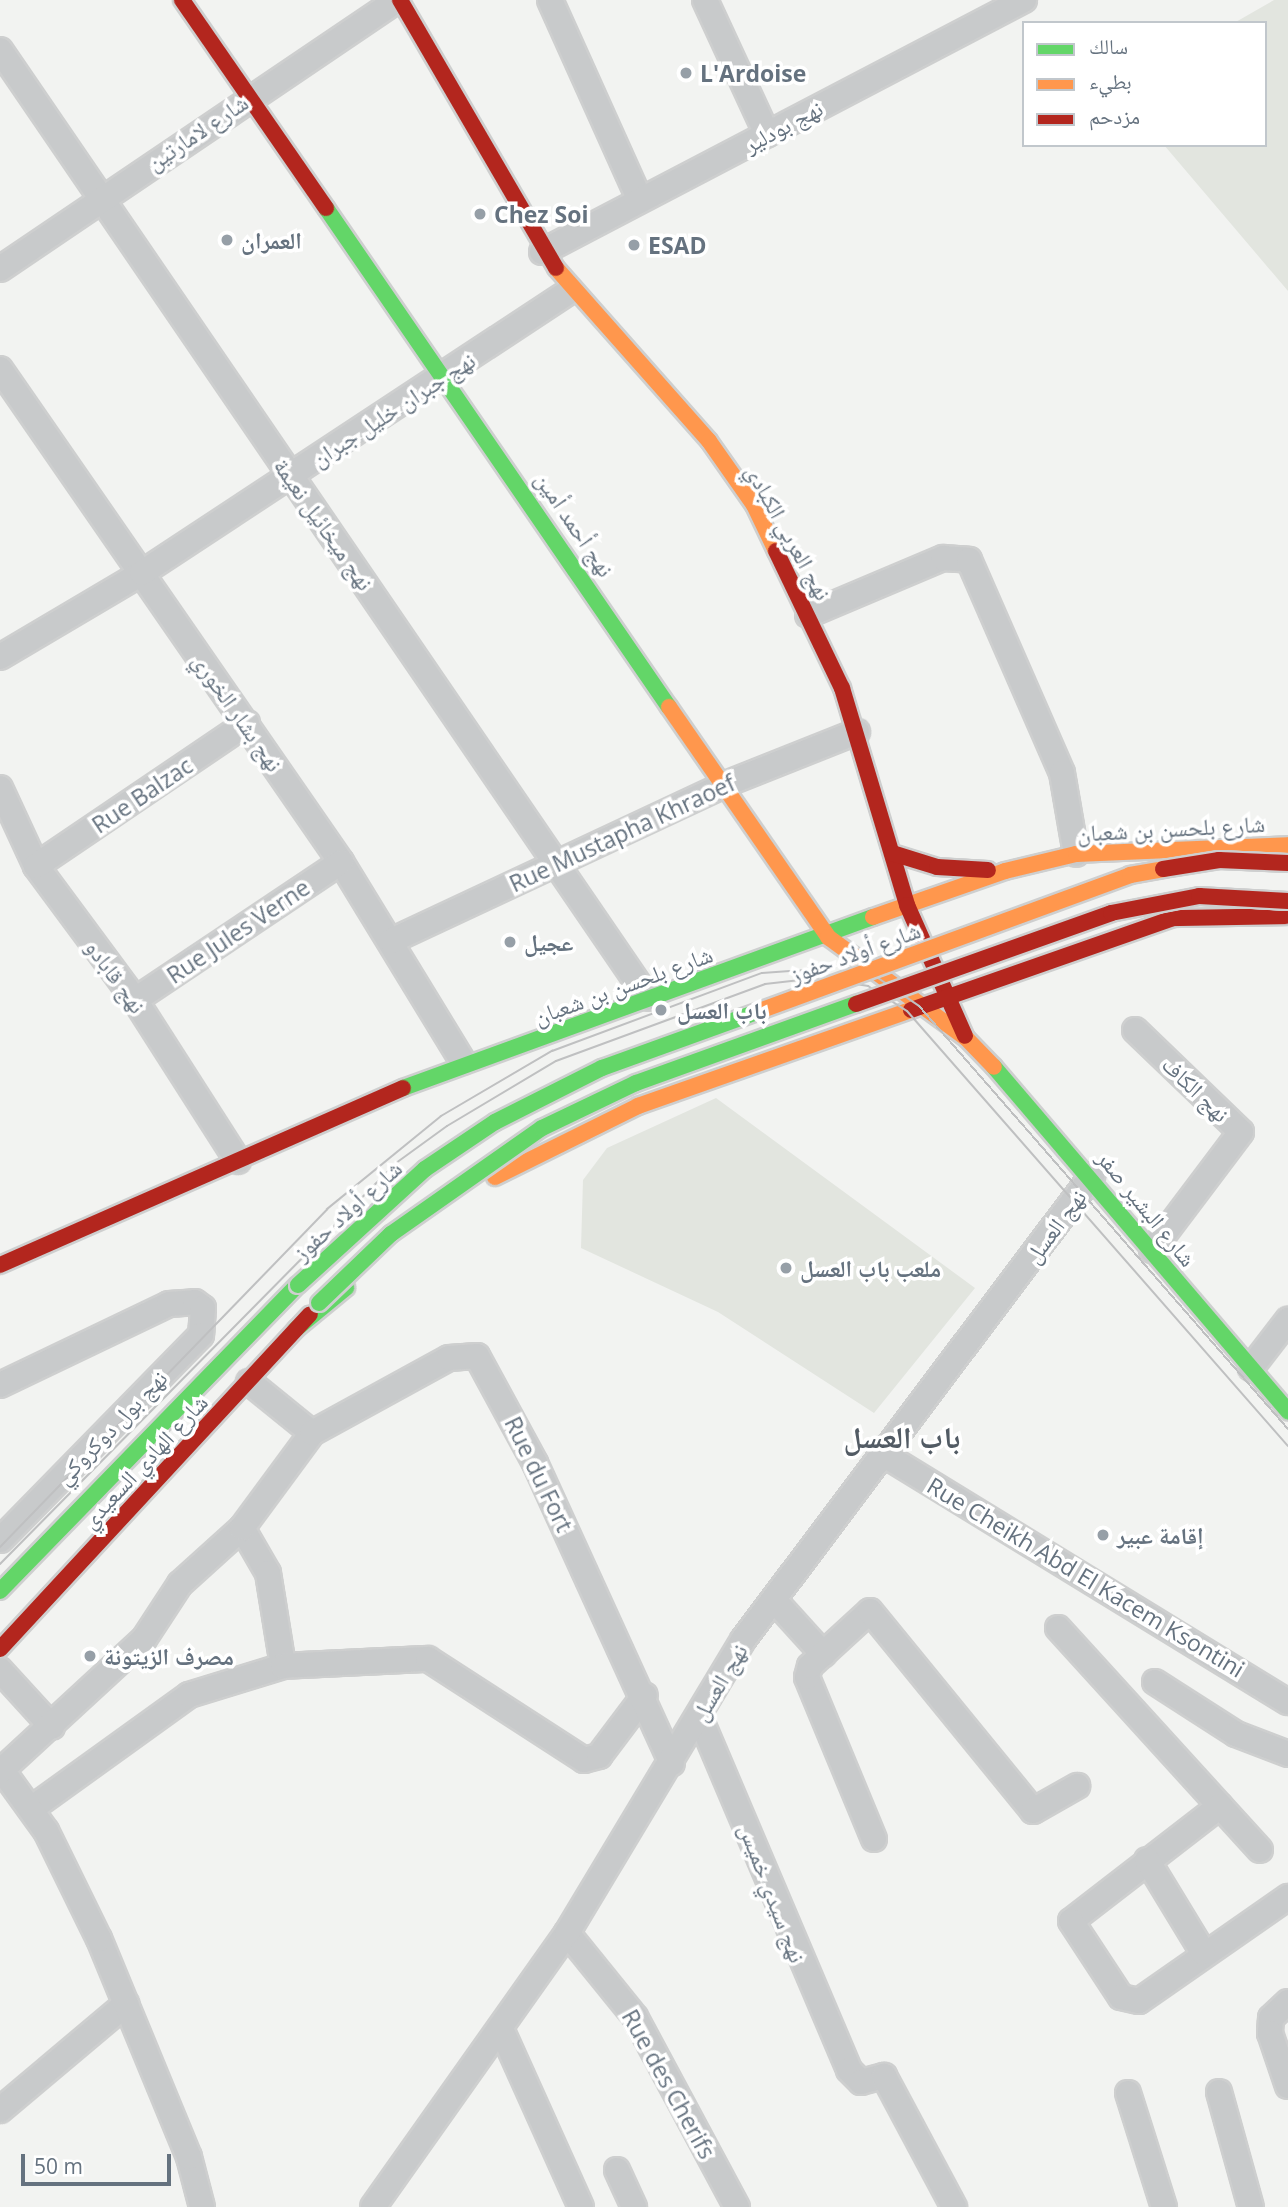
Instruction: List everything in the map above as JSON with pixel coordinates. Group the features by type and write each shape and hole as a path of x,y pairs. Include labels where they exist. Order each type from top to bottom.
{"street":[{"name":"نهج أحمد أمين","path":"182,0 445,375 828,937 966,1038"},
{"name":"شارع لامارتين","path":"0,269 102,195 399,0"},
{"name":"نهج العربي الكبادي","path":"399,0 542,252 570,291 709,440 754,505 808,615 856,732 907,905 966,1038"},
{"path":"550,0 640,200"},
{"path":"705,0 767,134"},
{"name":"نهج بودلير","path":"542,252 1019,1"},
{"name":"نهج ميخائيل نعيمة","path":"0,50 102,195 290,477 560,863 648,998"},
{"name":"نهج جبران خليل جبران","path":"0,657 142,573 570,291"},
{"name":"نهج بشار الخوري","path":"0,369 341,862 463,1062"},
{"path":"808,615 943,558 969,561 1062,773 1076,854"},
{"name":"Rue Balzac","path":"36,866 247,723"},
{"name":"Rue Mustapha Khraoef","path":"391,941 726,784 856,732"},
{"name":"نهج قابادو","path":"0,788 36,866 135,1000 238,1161"},
{"name":"شارع بلحسن بن شعبان","path":"0,1265 463,1062 828,937 907,905 1005,871 1076,854 1288,845"},
{"path":"892,853 937,867 1005,871"},
{"name":"شارع أولاد حفوز","path":"298,1285 382,1204 453,1150 602,1068 1130,875 1219,860 1288,863"},
{"name":"Rue Jules Verne","path":"135,1000 341,862"},
{"name":"شارع أولاد حفوز","path":"319,1303 391,1234 455,1187 542,1128 636,1083 1038,934 1123,910 1199,896 1288,901"},
{"path":"296,1329 470,1192 568,1135 948,994 1174,918 1288,916"},
{"name":"نهج الكاف","path":"1135,1030 1241,1132 1152,1250"},
{"name":"شارع البشير صفر","path":"966,1038 1092,1176 1288,1411"},
{"name":"نهج العسل","path":"373,2207 568,1933 699,1716 775,1601 1092,1176"},
{"name":"شارع الهادي السعيدي","path":"0,1591 298,1285"},
{"name":"نهج بول دوكروكي","path":"0,1385 169,1304 195,1302 203,1308 201,1335 0,1540"},
{"name":"شارع الهادي السعيدي","path":"0,1649 319,1303"},
{"path":"1251,1368 1288,1320"},
{"name":"Rue du Fort","path":"312,1433 449,1358 477,1356 645,1695 672,1763"},
{"path":"202,2207 190,2157 126,2004 31,1809 2,1770 114,1670 180,1584 242,1528 312,1433 249,1382"},
{"name":"Rue Cheikh Abd El Kacem Ksontini","path":"883,1454 1288,1702"},
{"path":"242,1528 268,1573 283,1666"},
{"path":"775,1601 823,1654"},
{"path":"874,1839 809,1685 810,1666 873,1612 1032,1811 1077,1786"},
{"path":"1058,1628 1260,1850"},
{"path":"31,1809 189,1695 283,1666 428,1659 584,1760 598,1756 645,1695"},
{"path":"0,1670 51,1727"},
{"path":"1156,1682 1236,1734 1288,1754"},
{"name":"نهج سيدي خميس","path":"699,1716 849,2070 861,2082 881,2074 954,2207"},
{"path":"1220,1806 1075,1915 1075,1934 1128,2001 1139,2001 1203,1952 1288,1897"},
{"path":"1147,1860 1203,1952"},
{"name":"Rue des Cherifs","path":"568,1933 635,2017 737,2207"},
{"path":"1288,2002 1271,2018 1270,2033 1288,2086"},
{"path":"0,2110 126,2004"},
{"path":"501,2029 581,2207"},
{"path":"1219,2092 1251,2207"},
{"path":"1128,2093 1164,2207"},
{"path":"617,2170 634,2207"}],"shaded area":[{"path":"1274,0 1288,0 1288,291 1166,147 1267,147 1267,21 1237,21"},
{"name":"ملعب باب العسل","path":"716,1098 975,1288 874,1413 718,1312 581,1248 583,1180 607,1148"}],"tram line":[{"path":"0,1547 327,1209 441,1116 552,1051 762,973 804,970"},
{"path":"856,975 878,978 919,1006 1288,1429"},
{"path":"0,1564 396,1163 447,1126 556,1061 765,984 818,978 868,986 907,1011 1288,1446"}],"traffic: fast":[{"path":"326,208 669,707"},
{"path":"403,1088 873,917"},
{"path":"319,1303 391,1234 542,1128 636,1083 856,1004"},
{"path":"298,1285 425,1169 495,1122 602,1068 762,1010"},
{"path":"994,1067 1288,1411"},
{"path":"0,1591 298,1285"},
{"path":"296,1329 346,1288"}],"traffic: slow":[{"path":"556,268 709,441 754,505 776,551"},
{"path":"669,707 828,937 966,1038 994,1067"},
{"path":"873,917 1005,871 1076,854 1288,845"},
{"path":"762,1010 1130,875 1163,869"},
{"path":"495,1177 638,1106 911,1010"}],"traffic: jam":[{"path":"182,0 326,208"},
{"path":"400,0 556,268"},
{"path":"776,551 842,688 907,905 965,1036"},
{"path":"892,853 937,867 988,870"},
{"path":"1163,869 1219,860 1288,863"},
{"path":"856,1004 1111,913 1199,896 1288,901"},
{"path":"911,1010 1174,918 1285,916"},
{"path":"0,1265 403,1088"},
{"path":"0,1649 310,1314"}],"place":[{"name":"L'Ardoise","path":"686,73"},
{"name":"Chez Soi","path":"480,214"},
{"name":"العمران","path":"227,240"},
{"name":"ESAD","path":"634,245"},
{"name":"عجيل","path":"510,942"},
{"name":"باب العسل","path":"661,1010"},
{"name":"ملعب باب العسل","path":"786,1268"},
{"name":"إقامة عبير","path":"1103,1535"},
{"name":"مصرف الزيتونة","path":"90,1656"}],"district":[{"name":"باب العسل","path":"902,1437"}]}
